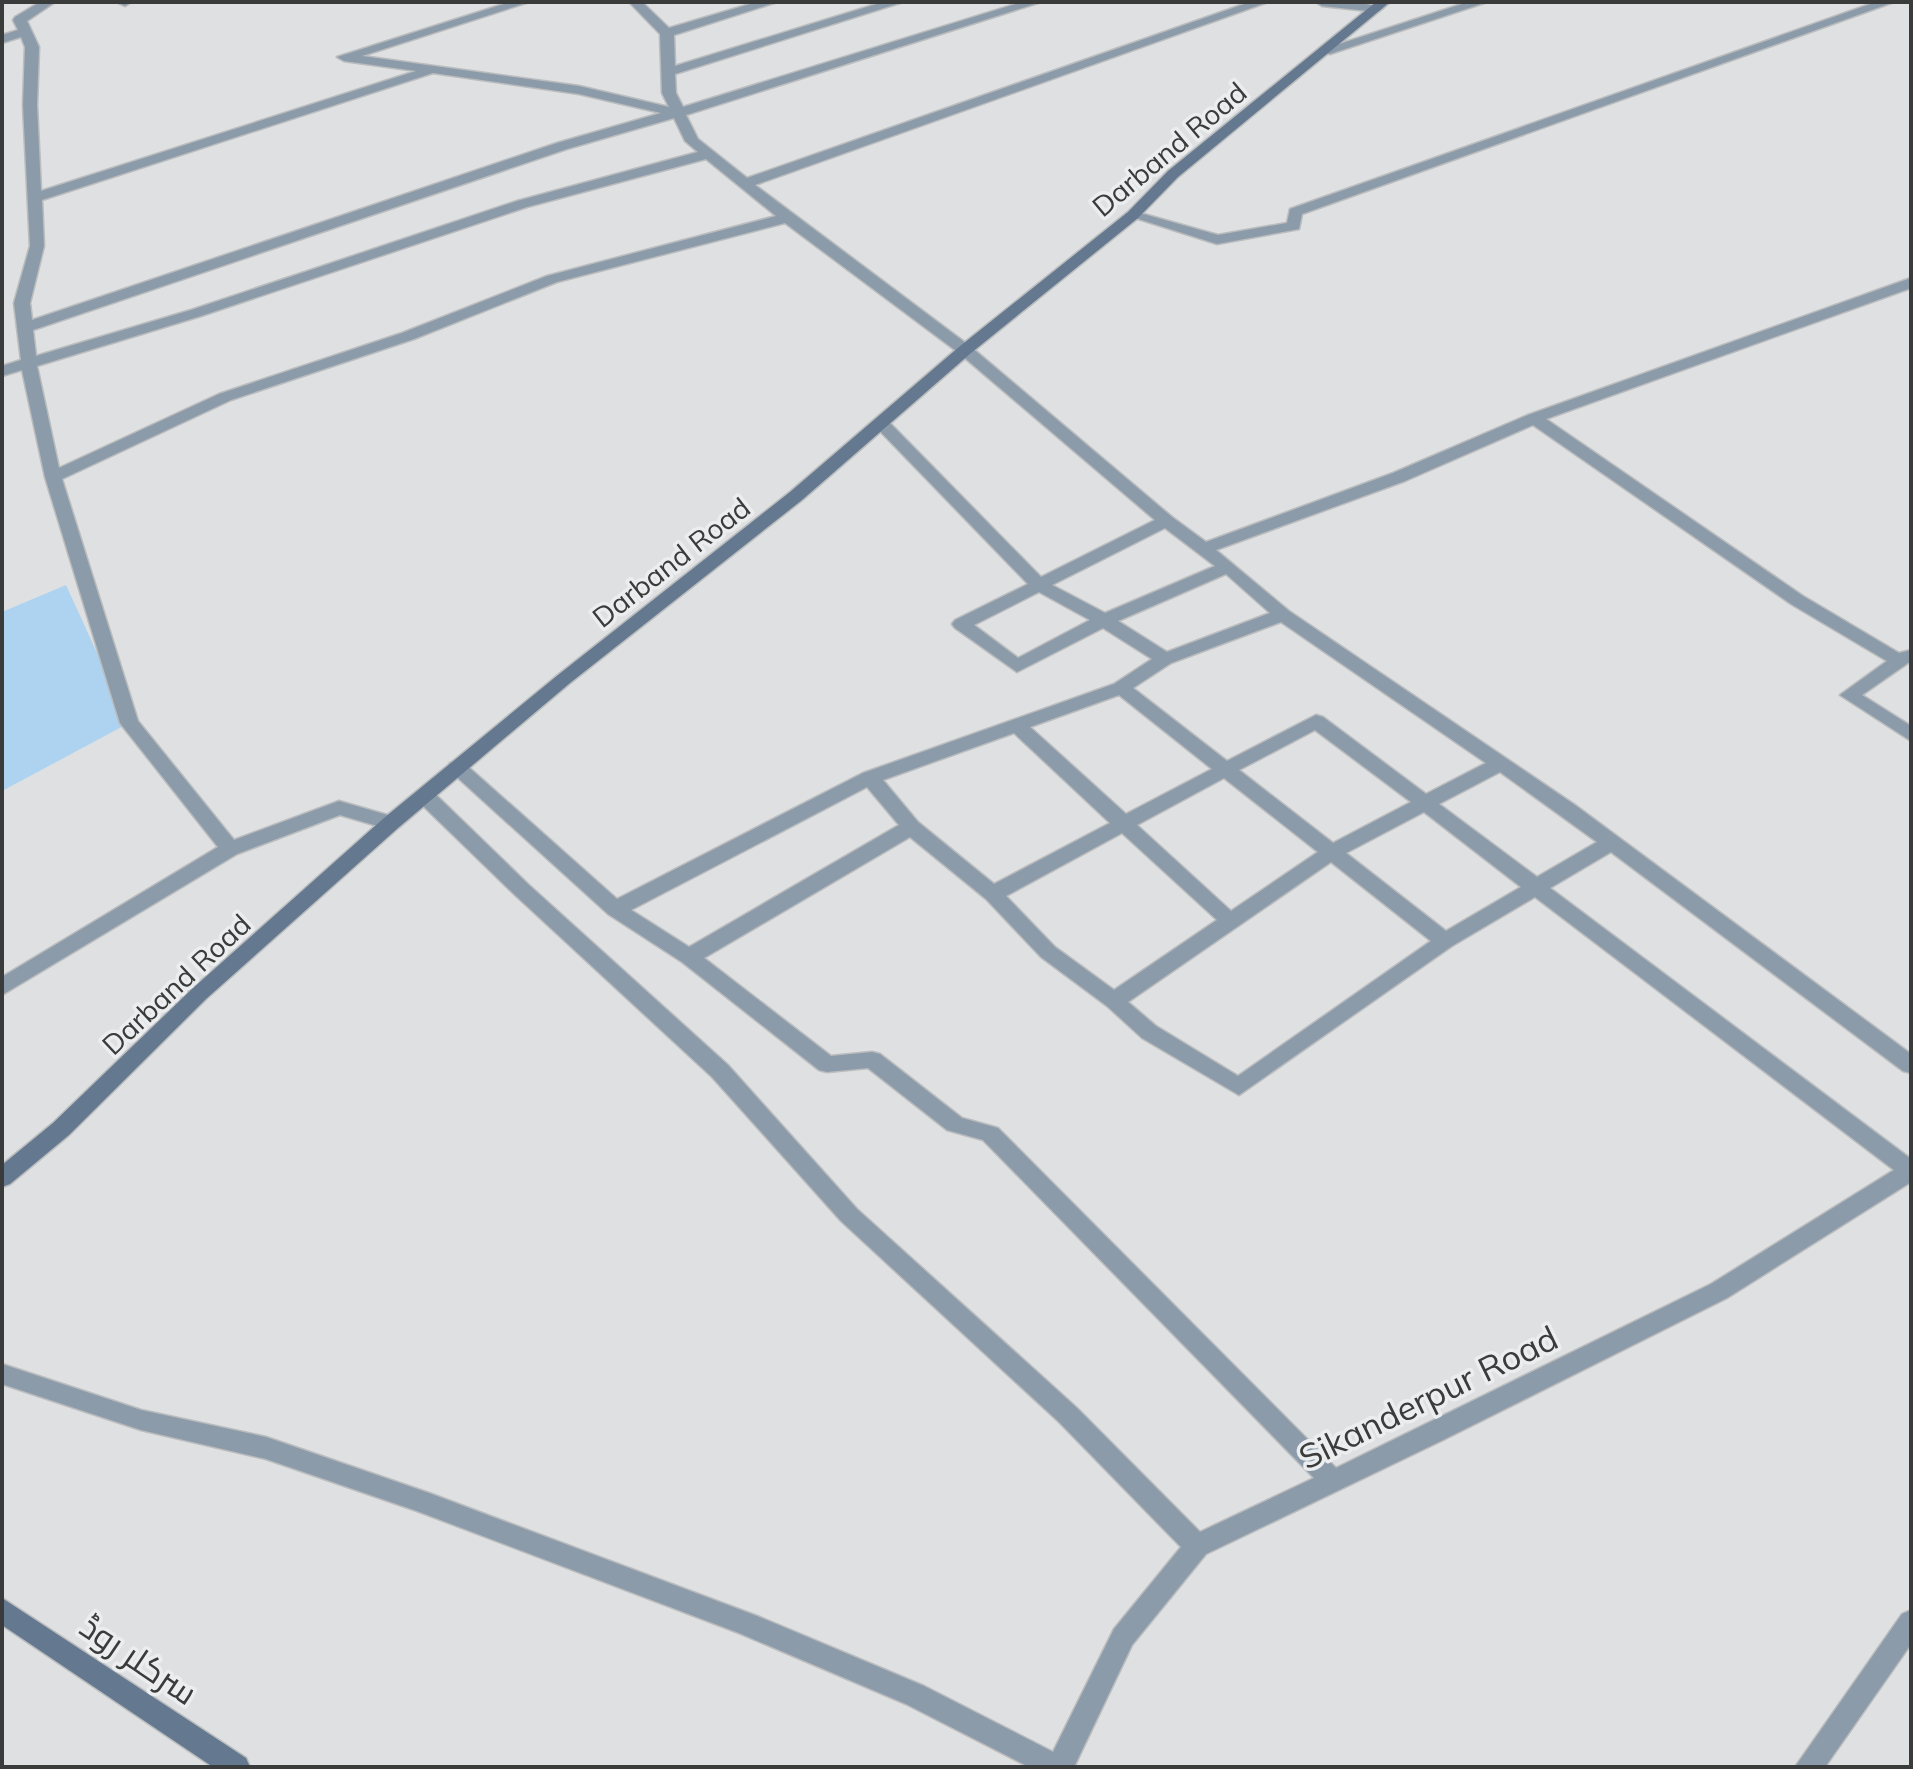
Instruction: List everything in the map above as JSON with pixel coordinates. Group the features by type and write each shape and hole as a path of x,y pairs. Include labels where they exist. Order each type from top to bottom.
{"main road":[{"name":"Darband Road","path":"2,1178 61,1129 199,994 391,823 564,679 796,496 965,350 1133,215 1173,174 1380,5"},
{"name":"سرکلر روڈ","path":"2,1610 236,1767"}],"street":[{"path":"49,2 20,20 32,47 30,105 37,246 22,303 29,362 53,477 129,723 230,849"},
{"path":"523,2 344,57 579,90 678,113"},
{"path":"635,2 667,33 669,93 692,141 787,218 965,350 1166,521 1228,567 1283,615 1612,842 1911,1065"},
{"path":"667,33 771,2"},
{"path":"668,72 897,2"},
{"path":"25,327 562,146 1035,2"},
{"path":"745,184 1262,2"},
{"path":"1322,2 1380,5"},
{"path":"1325,51 1481,2"},
{"path":"1133,215 1217,240 1294,226 1295,212 1888,2"},
{"path":"2,39 25,32"},
{"path":"35,198 431,70"},
{"path":"2,371 196,313 522,204 708,154"},
{"path":"53,477 225,397 408,336 552,279 787,218"},
{"path":"1203,549 1399,477 1534,418 1911,283"},
{"path":"1534,418 1797,600 1905,657 1849,695 1911,735"},
{"path":"881,423 1039,585 1104,620 1165,659"},
{"path":"1166,521 961,624 1017,666 1104,620 1228,567"},
{"path":"615,909 870,778 1121,688 1165,659 1283,615"},
{"path":"1121,688 1445,941"},
{"path":"993,894 1316,721 1911,1171"},
{"path":"1017,726 1229,920"},
{"path":"1114,1001 1330,853 1500,764"},
{"path":"457,768 615,909 689,957 827,1064 872,1060 955,1124 990,1134 1333,1481"},
{"path":"870,778 911,827 993,894 1048,952 1114,1001 1149,1032 1239,1087 1445,941 1612,842"},
{"path":"425,796 522,890 720,1071 849,1215 1068,1415 1197,1546"},
{"path":"2,987 230,849 339,808 391,823"},
{"path":"689,957 911,827"},
{"name":"Sikanderpur Road","path":"1058,1767 1123,1637 1197,1546 1719,1291 1911,1171"},
{"path":"2,1374 141,1420 266,1448 420,1501 748,1624 915,1695 1058,1767"},
{"path":"1809,1767 1911,1622"}],"shaded area":[{"path":"66,585 129,723 2,791 2,612"}]}
